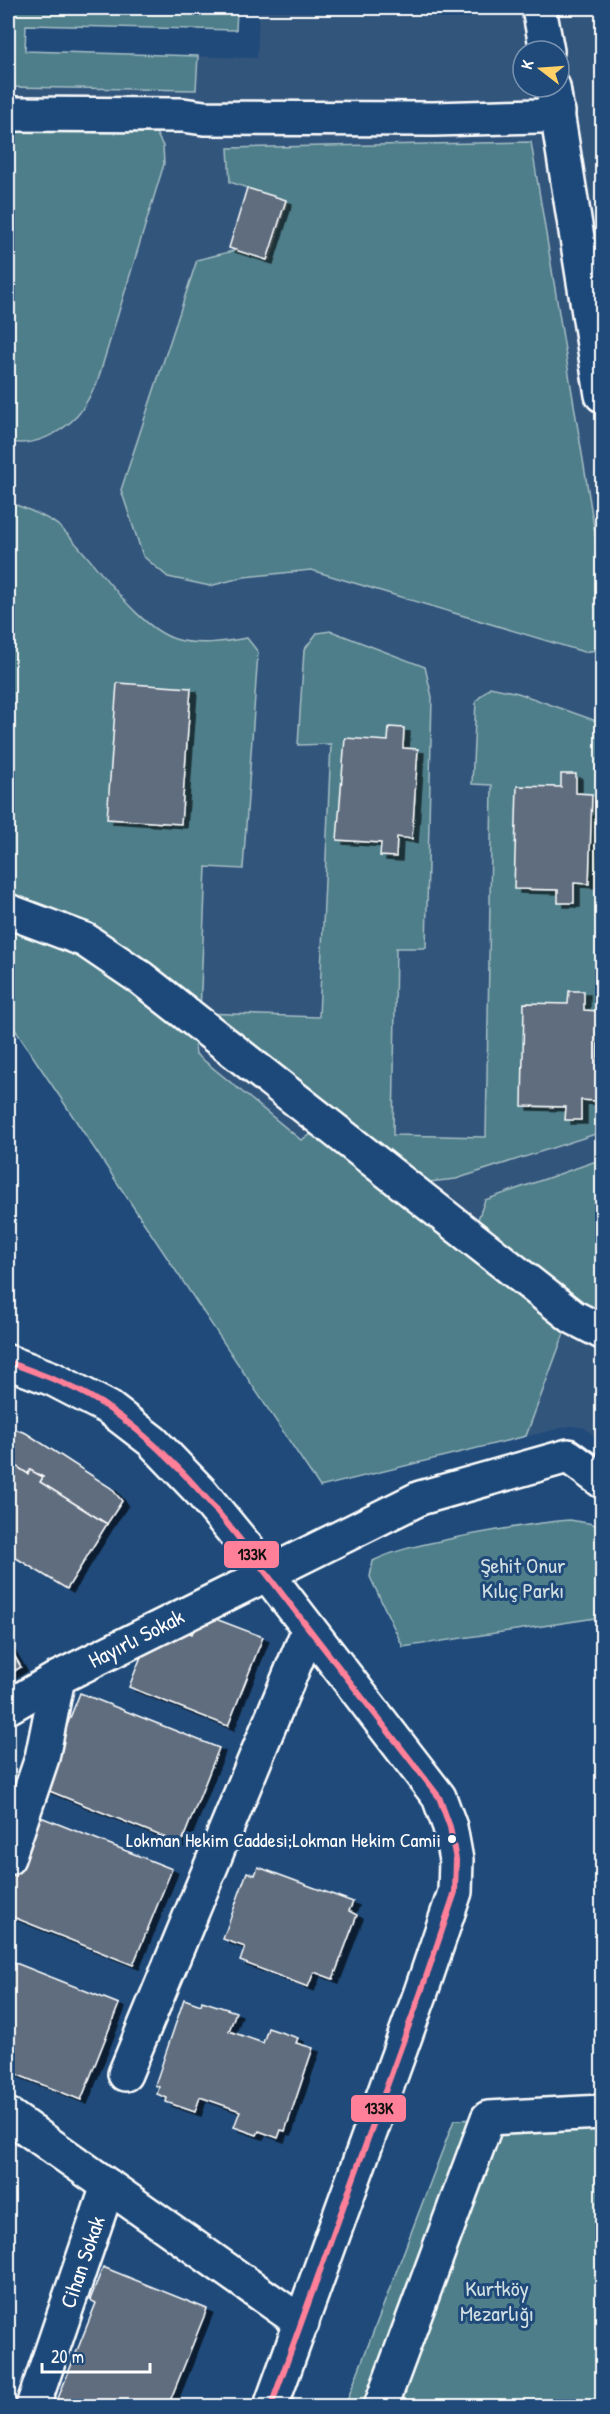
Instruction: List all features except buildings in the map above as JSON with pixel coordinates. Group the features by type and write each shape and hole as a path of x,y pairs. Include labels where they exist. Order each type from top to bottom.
{"street":[{"path":"539,8 545,39"},
{"path":"8,114 434,119 539,116 556,100"},
{"path":"556,100 603,395"},
{"path":"8,911 86,940 141,978 573,1317 603,1332"},
{"path":"8,1362 53,1379 109,1408 152,1441 201,1492 439,1797 450,1827 456,1860 454,1892 422,1992 271,2406"},
{"name":"Hayırlı Sokak","path":"8,1707 58,1678 420,1498 568,1456 603,1481"},
{"path":"125,2074 309,1629"},
{"path":"8,1858 42,1758 58,1678"},
{"path":"381,2406 488,2118 603,2112"},
{"path":"8,2115 302,2323"},
{"name":"Cihan Sokak","path":"33,2406 108,2186"}],"shaded area":[{"path":"259,8 602,8 602,1443 585,1428 570,1426 320,1487 8,1019 8,51 257,58"}],"green space":[{"path":"8,8 237,10 236,30 26,25 25,51 198,56 196,90 8,87"},
{"path":"8,130 156,133 163,146 164,164 97,383 83,408 70,423 54,434 27,443 8,441"},
{"path":"531,142 602,576 602,649 584,652 311,570 244,577 210,586 168,577 143,556 121,490 197,260 237,250 270,259 287,202 230,182 228,148"},
{"path":"8,502 43,516 61,528 129,606 160,632 175,639 202,643 247,638 258,652 243,869 206,867 200,1013 319,1017 331,744 298,745 304,650 317,633 331,631 425,667 432,697 426,948 396,948 393,1135 486,1137 492,785 472,784 476,701 490,687 518,693 602,723 602,1132 456,1179 429,1182 8,900"},
{"path":"8,924 82,948 193,1030 196,1054 301,1140 317,1131 566,1328 526,1436 320,1487 8,1019"},
{"path":"602,1159 602,1317 576,1302 483,1235 478,1219 485,1200"},
{"name":"Şehit Onur Kılıç Parkı","path":"570,1520 593,1524 602,1529 602,1617 403,1647 370,1577 373,1561 404,1549 437,1541 514,1527"},
{"name":"Kurtköy Mezarlığı","path":"602,2115 602,2406 345,2406 454,2120"}],"transit line":[{"name":"133K","path":"8,1362 61,1383 99,1402 137,1430 184,1474 247,1548 439,1797 450,1827 456,1860 455,1892 271,2406"}],"place":[{"name":"Lokman Hekim Caddesi;Lokman Hekim Camii","path":"452,1839"}]}
